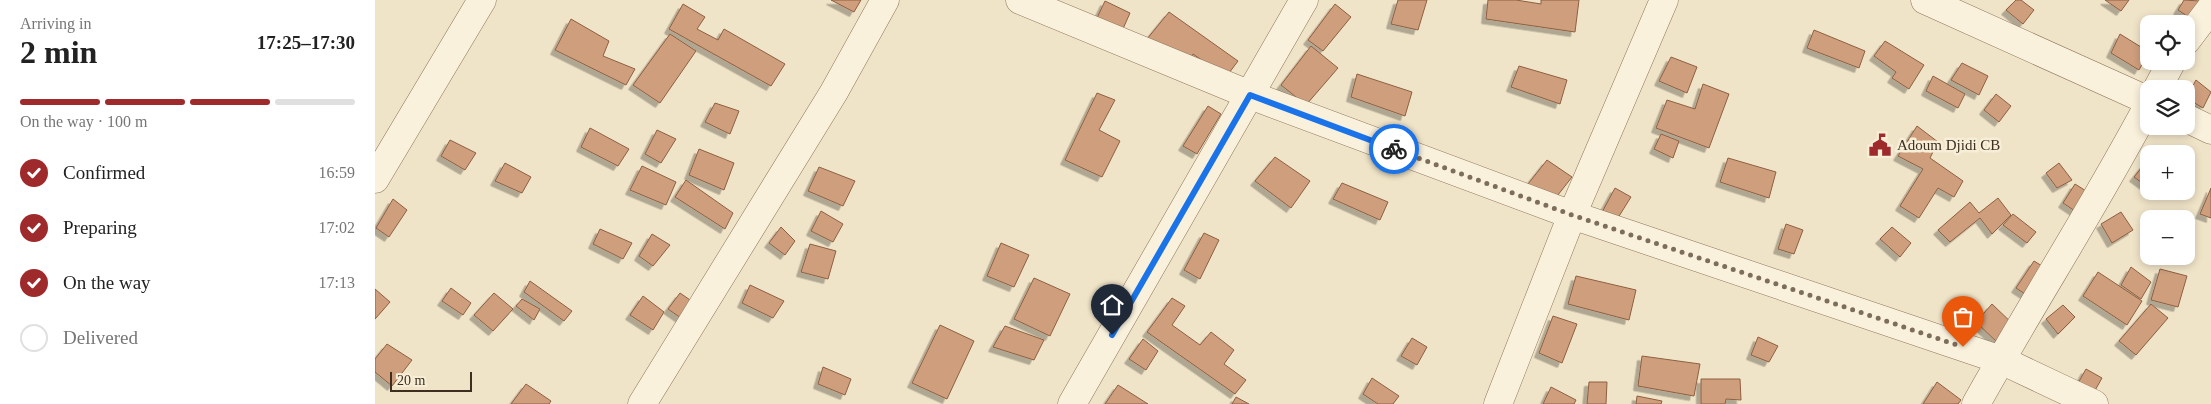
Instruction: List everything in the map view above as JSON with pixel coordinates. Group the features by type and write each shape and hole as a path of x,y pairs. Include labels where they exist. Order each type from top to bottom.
{"street":[{"path":"375,179 383,148 482,0"},
{"path":"642,404 833,92 885,0"},
{"path":"1021,0 1250,95 1572,215 2001,360 2094,404"},
{"path":"1073,404 1304,0"},
{"path":"1498,404 1572,215 1664,0"},
{"path":"1925,0 2140,98"},
{"path":"2195,29 2211,8"},
{"path":"1976,404 2112,174 2140,120"},
{"path":"2195,122 2211,130"}],"building":[{"path":"831,0 861,0 854,12"},
{"path":"1398,0 1427,0 1418,30 1391,24"},
{"path":"1488,0 1516,0 1541,4 1541,0 1579,0 1575,32 1486,19"},
{"path":"2016,0 2021,0 2034,10 2023,24 2006,10"},
{"path":"2105,0 2129,0 2121,11"},
{"path":"2184,0 2200,1 2192,15 2186,15 2178,10"},
{"path":"1105,1 1130,13 1122,31 1096,20"},
{"path":"683,4 705,17 697,29 718,40 724,29 785,64 771,86 669,29"},
{"path":"1335,4 1351,17 1323,51 1308,40"},
{"path":"1169,12 1238,61 1226,77 1193,54 1186,65 1147,39"},
{"path":"571,19 609,41 603,56 635,69 626,85 555,50"},
{"path":"1814,30 1865,51 1859,68 1807,48"},
{"path":"670,34 696,51 660,103 633,85"},
{"path":"2120,34 2140,46 2139,70 2111,53"},
{"path":"1885,41 1924,65 1909,89 1892,78 1896,72 1874,56"},
{"path":"1311,46 1338,68 1306,105 1281,85"},
{"path":"1671,57 1697,67 1687,93 1659,81"},
{"path":"1962,63 1988,76 1979,95 1951,80"},
{"path":"1519,66 1567,80 1560,104 1511,87"},
{"path":"1357,74 1412,92 1405,116 1351,97"},
{"path":"1933,76 1965,94 1958,108 1926,91"},
{"path":"2196,80 2211,92 2203,108 2195,103"},
{"path":"1703,84 1729,94 1709,148 1656,128 1667,100 1695,109"},
{"path":"1097,93 1115,100 1099,130 1120,141 1102,177 1065,160"},
{"path":"1996,94 2011,106 1999,122 1984,110"},
{"path":"715,103 739,111 730,134 705,122"},
{"path":"1208,106 1221,114 1197,154 1183,146"},
{"path":"1917,126 1938,142 1930,158 1963,181 1954,197 1938,188 1919,218 1900,206 1923,169 1898,156"},
{"path":"590,128 629,149 618,166 581,147"},
{"path":"657,130 676,139 661,163 645,154"},
{"path":"1661,134 1679,141 1673,158 1654,149"},
{"path":"450,140 476,153 465,170 441,156"},
{"path":"699,149 734,163 724,190 689,175"},
{"path":"1275,157 1310,181 1291,208 1255,181"},
{"path":"1728,158 1776,172 1769,198 1720,182"},
{"path":"1547,160 1572,177 1554,200 1528,184"},
{"path":"505,163 531,177 522,193 495,181"},
{"path":"2059,163 2072,180 2057,188 2046,173"},
{"path":"642,166 676,182 666,205 630,190"},
{"path":"819,167 855,181 843,206 808,191"},
{"path":"2140,170 2140,181 2134,177"},
{"path":"686,180 733,213 725,229 675,197"},
{"path":"1342,183 1388,202 1380,220 1333,199"},
{"path":"2075,184 2094,196 2081,215 2063,203"},
{"path":"1615,188 1631,197 1616,221 1601,214"},
{"path":"2211,188 2211,218 2200,214"},
{"path":"1998,198 2011,215 1992,234 1980,218 1950,242 1938,230 1970,202 1979,213"},
{"path":"393,199 407,210 389,237 376,228"},
{"path":"821,211 843,224 833,242 811,231"},
{"path":"2121,212 2133,230 2112,243 2101,224"},
{"path":"2013,214 2036,232 2027,243 2003,225"},
{"path":"1786,224 1803,230 1794,254 1778,249"},
{"path":"781,227 795,241 785,255 769,243"},
{"path":"1892,227 1911,243 1900,257 1880,239"},
{"path":"600,229 632,243 623,259 593,244"},
{"path":"1204,233 1219,240 1200,279 1184,270"},
{"path":"652,234 670,245 653,266 639,256"},
{"path":"1001,243 1029,255 1014,287 987,276"},
{"path":"810,244 836,251 828,279 801,272"},
{"path":"2034,261 2047,269 2028,296 2016,288"},
{"path":"2131,267 2151,282 2141,299 2121,285"},
{"path":"2160,269 2187,276 2178,307 2151,300"},
{"path":"2098,272 2142,301 2127,325 2083,296"},
{"path":"1576,276 1636,290 1629,320 1568,304"},
{"path":"1034,278 1070,294 1050,336 1014,319"},
{"path":"530,281 572,311 564,321 524,292"},
{"path":"750,285 784,301 773,318 742,303"},
{"path":"451,288 471,303 463,315 442,301"},
{"path":"375,289 390,302 375,319"},
{"path":"494,293 513,309 493,331 474,315"},
{"path":"680,293 693,302 681,318 668,309"},
{"path":"643,296 664,312 653,330 630,315"},
{"path":"1172,298 1185,306 1172,325 1200,345 1211,332 1234,350 1224,364 1246,380 1235,394 1147,332"},
{"path":"522,299 540,309 534,320 516,306"},
{"path":"1992,304 2016,327 1999,344 1976,322"},
{"path":"2151,304 2168,318 2136,355 2119,341"},
{"path":"2063,305 2075,317 2058,334 2046,319"},
{"path":"1553,316 1577,324 1562,363 1539,353"},
{"path":"940,325 974,341 947,399 912,383"},
{"path":"1005,326 1044,340 1034,360 993,347"},
{"path":"1758,337 1778,346 1769,362 1751,355"},
{"path":"1412,338 1427,347 1417,365 1401,356"},
{"path":"1143,339 1158,351 1146,370 1129,359"},
{"path":"387,344 412,360 392,386 375,372 375,359"},
{"path":"1642,356 1700,364 1694,396 1638,386"},
{"path":"823,367 851,379 845,395 818,384"},
{"path":"2086,369 2102,378 2093,394 2077,385"},
{"path":"1372,378 1399,396 1393,404 1378,404 1363,394"},
{"path":"1701,379 1740,379 1741,400 1726,399 1725,404 1701,404"},
{"path":"1589,382 1607,382 1606,404 1587,404"},
{"path":"1937,382 1961,400 1958,404 1923,404"},
{"path":"526,384 551,401 549,404 511,404"},
{"path":"1118,385 1148,404 1105,404"},
{"path":"1551,387 1576,400 1574,404 1543,404"},
{"path":"1637,396 1662,401 1661,404 1636,404"},
{"path":"1236,397 1249,404 1232,404"}],"way so far":[{"path":"1394,149 1572,215 1963,347"}],"place":[{"name":"Adoum Djidi CB","path":"1880,145"}],"route":[{"path":"1112,335 1250,95 1394,149"}]}
